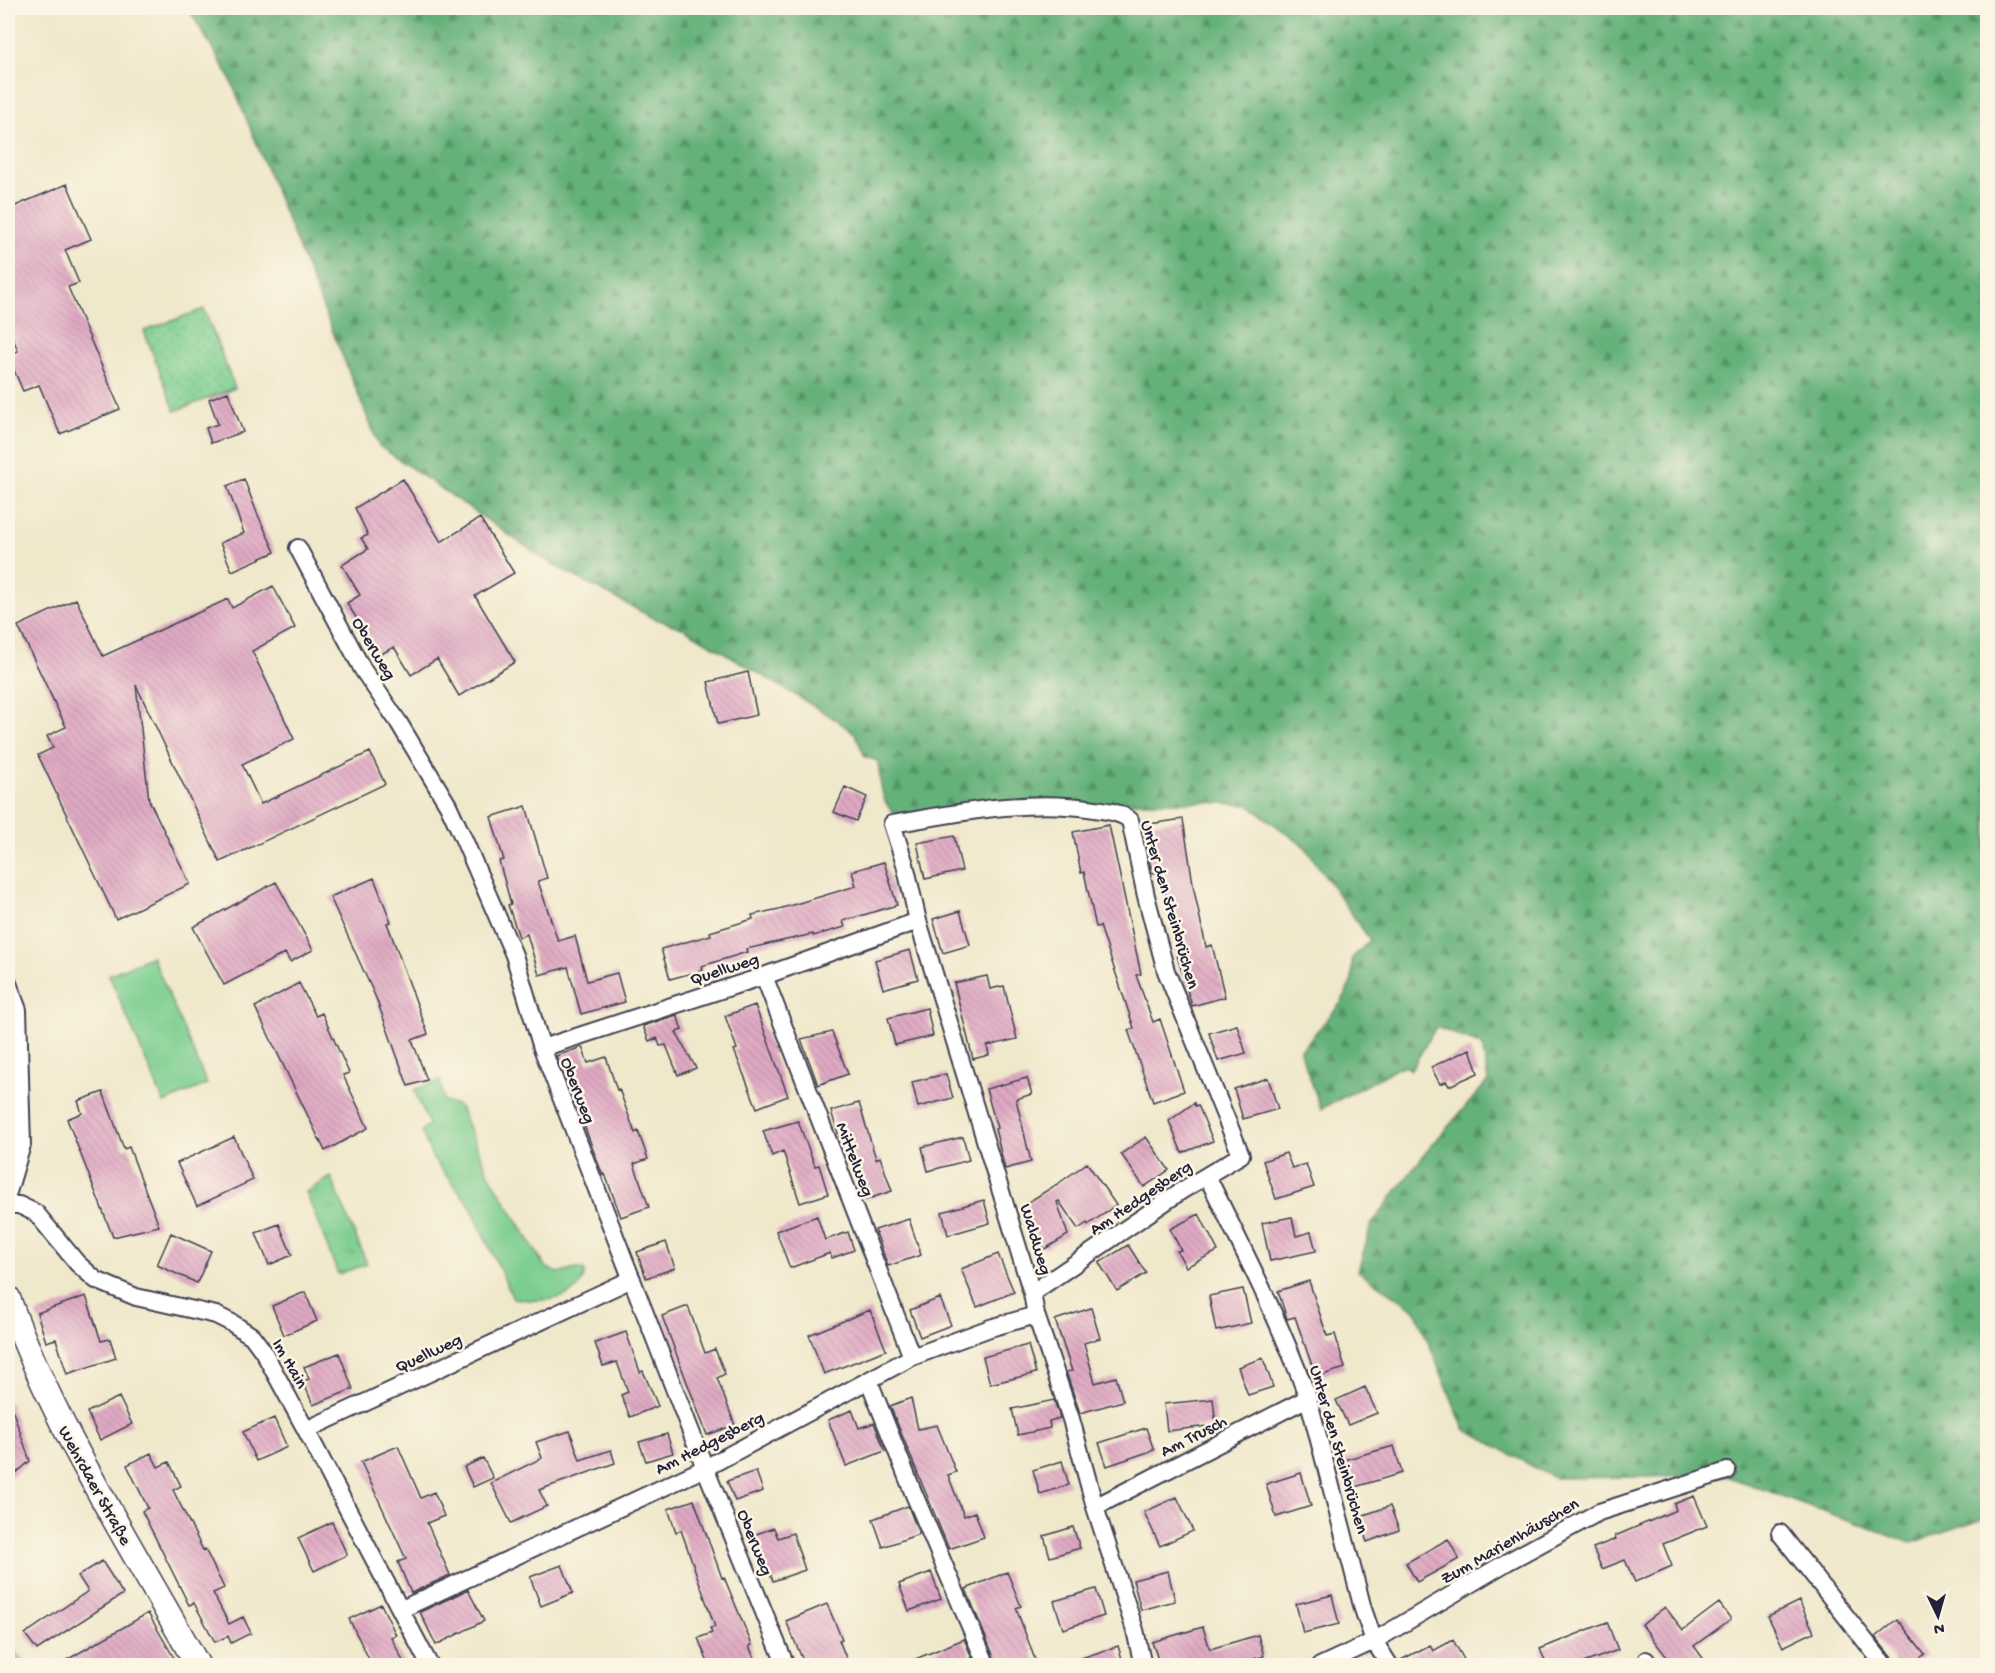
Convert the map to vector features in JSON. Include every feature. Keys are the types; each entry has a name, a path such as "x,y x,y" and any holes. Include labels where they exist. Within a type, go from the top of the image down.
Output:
{"main road":[{"name":"Wehrdaer Straße","path":"8,1298 28,1353 64,1428 198,1665"}],"street":[{"name":"Oberweg","path":"298,548 363,670 405,732 448,805 461,833 514,955 542,1048 705,1468 786,1665"},
{"name":"Unter den Steinbrüchen","path":"892,824 977,810 1066,804 1120,813 1130,820 1146,896 1166,970 1241,1155"},
{"name":"Waldweg","path":"892,824 905,864 918,921 1032,1293 1036,1315 1071,1419 1095,1507 1135,1630 1143,1665"},
{"name":"Quellweg","path":"542,1048 764,976 918,921"},
{"name":"Mittelweg","path":"764,976 912,1357"},
{"path":"8,983 18,1010 22,1145 8,1192"},
{"name":"Am Hedgesberg","path":"1032,1293 1181,1191 1241,1155"},
{"name":"Unter den Steinbrüchen","path":"1207,1176 1257,1276 1308,1398 1363,1609 1374,1641 1390,1665"},
{"name":"Im Hain","path":"8,1205 19,1205 36,1213 77,1263 96,1280 136,1297 216,1315 252,1336 263,1351 306,1430 430,1665"},
{"name":"Quellweg","path":"306,1430 632,1279"},
{"name":"Am Hedgesberg","path":"402,1609 705,1468 912,1357 990,1328 1036,1315"},
{"path":"869,1381 913,1492 987,1665"},
{"name":"Am Trusch","path":"1095,1507 1308,1398"},
{"name":"Zum Marienhäuschen","path":"1320,1665 1374,1641 1507,1562 1599,1512 1727,1471"},
{"path":"1780,1533 1885,1665"}],"green space":[{"path":"188,8 1987,8 1987,1517 1912,1543 1726,1476 1554,1478 1464,1429 1415,1310 1358,1271 1371,1225 1426,1152 1488,1081 1482,1045 1436,1027 1411,1070 1404,1065 1321,1109 1300,1051 1341,1003 1352,980 1352,958 1370,940 1305,847 1248,805 1206,802 1122,802 1119,809 902,816 895,813 889,808 882,793 878,761 865,757 855,734 835,719 685,629 653,618 550,563 379,446 229,76"},
{"path":"204,309 235,388 175,411 144,331"},
{"path":"152,956 207,1084 164,1103 109,975"},
{"path":"440,1080 444,1102 457,1105 461,1110 489,1174 544,1265 551,1270 563,1273 575,1269 585,1271 582,1282 567,1295 545,1300 513,1298 470,1205 433,1159 421,1131 429,1125 414,1090"},
{"path":"331,1177 367,1264 338,1274 306,1192"},
{"path":"8,1645 28,1665 8,1665"}],"building":[{"path":"67,184 91,239 65,250 79,283 68,287 120,409 60,434 39,385 23,391 8,356 18,351 8,326 8,209"},
{"path":"228,392 243,432 211,443 206,428 218,424 209,399"},
{"path":"244,479 275,552 232,571 220,543 244,533 227,486"},
{"path":"403,479 441,542 480,518 514,573 475,596 515,662 459,696 437,659 411,675 394,647 379,655 347,603 360,595 342,565 368,549 361,538 368,535 355,508"},
{"path":"273,586 295,628 252,651 294,739 242,764 261,804 370,752 385,784 220,862 136,685 149,800 190,884 116,919 38,755 53,748 47,736 66,727 18,626 76,599 103,656 228,599 232,608"},
{"path":"748,672 757,715 718,724 708,682"},
{"path":"845,787 867,797 856,821 834,812"},
{"path":"526,806 547,878 538,881 558,941 575,936 587,981 617,973 625,1002 581,1014 568,967 539,975 527,934 519,937 508,905 511,904 499,861 504,860 491,817"},
{"path":"1183,819 1206,947 1212,945 1225,997 1192,1006 1177,955 1161,872 1152,873 1143,825"},
{"path":"1109,825 1141,974 1136,975 1153,1022 1160,1019 1184,1091 1153,1102 1128,1030 1134,1028 1100,926 1096,927 1084,872 1081,873 1073,832"},
{"path":"954,836 962,871 925,879 917,843"},
{"path":"884,862 897,905 843,921 845,927 813,936 813,934 746,949 747,952 702,966 703,970 670,979 661,949 711,935 710,932 753,919 752,915 856,886 852,871"},
{"path":"374,878 391,922 387,923 428,1034 412,1040 427,1080 408,1086 376,998 330,897"},
{"path":"276,882 313,950 290,962 285,953 224,985 193,927"},
{"path":"960,911 970,945 943,953 933,919"},
{"path":"910,950 918,979 883,989 875,960"},
{"path":"987,976 990,989 1004,986 1017,1039 987,1046 989,1055 973,1059 954,983"},
{"path":"299,983 316,1016 322,1013 349,1073 343,1075 368,1128 325,1151 255,1007"},
{"path":"755,1005 788,1096 757,1108 734,1050 737,1049 725,1016"},
{"path":"927,1008 933,1036 895,1045 888,1018"},
{"path":"677,1015 682,1030 676,1032 696,1068 678,1075 666,1045 660,1046 657,1038 649,1041 643,1026"},
{"path":"1237,1025 1246,1053 1218,1061 1209,1033"},
{"path":"832,1032 848,1074 818,1085 801,1039"},
{"path":"582,1047 588,1063 606,1057 617,1090 619,1089 635,1133 638,1131 648,1159 634,1164 649,1207 621,1217 605,1174 603,1175 596,1158 569,1083 567,1084 556,1056"},
{"path":"1470,1049 1478,1073 1449,1086 1446,1081 1440,1084 1431,1067"},
{"path":"946,1074 953,1098 918,1107 912,1082"},
{"path":"1027,1078 1032,1094 1016,1099 1031,1162 1005,1169 986,1089"},
{"path":"1268,1078 1278,1109 1243,1119 1234,1089"},
{"path":"103,1092 124,1149 129,1147 159,1226 113,1237 67,1119 82,1113 78,1101"},
{"path":"859,1103 876,1159 880,1157 892,1191 865,1200 846,1142 841,1143 831,1111"},
{"path":"1194,1103 1195,1106 1198,1105 1213,1141 1182,1153 1169,1121"},
{"path":"798,1121 815,1166 819,1165 828,1194 800,1203 783,1151 772,1156 763,1131"},
{"path":"234,1137 253,1180 197,1206 177,1163"},
{"path":"963,1137 969,1160 928,1171 922,1147"},
{"path":"1146,1137 1169,1170 1144,1187 1121,1154"},
{"path":"1286,1153 1292,1168 1306,1164 1314,1187 1276,1199 1263,1161"},
{"path":"1087,1163 1116,1205 1088,1225 1087,1223 1078,1229 1059,1201 1057,1202 1068,1235 1045,1249 1019,1208"},
{"path":"984,1200 990,1223 948,1235 942,1212"},
{"path":"1199,1214 1218,1251 1186,1267 1177,1251 1181,1250 1170,1229"},
{"path":"817,1216 825,1240 848,1232 854,1250 832,1258 830,1253 790,1268 776,1231"},
{"path":"1292,1217 1296,1236 1311,1232 1316,1251 1270,1261 1262,1223"},
{"path":"909,1219 921,1255 888,1266 875,1230"},
{"path":"279,1224 292,1255 269,1265 256,1233"},
{"path":"171,1233 211,1251 197,1283 157,1265"},
{"path":"666,1242 675,1268 646,1278 637,1252"},
{"path":"1128,1245 1146,1273 1117,1291 1099,1263"},
{"path":"998,1254 1014,1292 977,1307 961,1269"},
{"path":"1309,1281 1327,1336 1335,1334 1345,1368 1316,1377 1295,1317 1287,1319 1278,1291"},
{"path":"1243,1289 1251,1323 1216,1331 1209,1296"},
{"path":"305,1292 317,1321 284,1335 272,1306"},
{"path":"86,1296 101,1341 110,1339 116,1358 67,1374 56,1339 46,1342 37,1313"},
{"path":"940,1298 951,1325 920,1337 910,1310"},
{"path":"688,1306 705,1353 715,1349 725,1374 717,1378 735,1425 707,1435 662,1316"},
{"path":"1091,1308 1100,1338 1084,1343 1095,1383 1116,1377 1123,1401 1080,1413 1066,1372 1072,1371 1055,1320"},
{"path":"870,1310 886,1350 824,1374 809,1335"},
{"path":"626,1332 640,1372 643,1371 658,1406 630,1417 621,1395 628,1392 617,1362 603,1366 595,1343"},
{"path":"1028,1345 1036,1373 990,1384 983,1357"},
{"path":"339,1353 353,1389 313,1405 303,1381 309,1379 304,1367"},
{"path":"1263,1358 1273,1387 1248,1395 1238,1367"},
{"path":"1365,1387 1377,1413 1348,1425 1336,1400"},
{"path":"119,1397 132,1424 100,1440 87,1412"},
{"path":"911,1398 918,1429 937,1425 956,1472 948,1475 964,1516 975,1512 984,1537 949,1549 890,1406"},
{"path":"1213,1399 1216,1425 1167,1431 1164,1404"},
{"path":"1054,1400 1060,1418 1049,1421 1050,1428 1018,1435 1012,1409"},
{"path":"8,1403 10,1403 30,1461 8,1480"},
{"path":"852,1410 859,1428 874,1423 885,1451 846,1466 828,1420"},
{"path":"274,1418 287,1447 256,1461 243,1432"},
{"path":"1146,1428 1154,1450 1107,1466 1099,1443"},
{"path":"570,1431 580,1460 611,1450 615,1463 539,1490 547,1506 511,1523 491,1483 542,1458 536,1442"},
{"path":"667,1434 673,1453 646,1461 639,1442"},
{"path":"398,1446 421,1498 434,1492 444,1516 427,1523 450,1575 411,1593 398,1562 406,1559 361,1462"},
{"path":"1394,1446 1402,1473 1348,1489 1340,1461"},
{"path":"151,1453 158,1467 169,1462 181,1486 173,1490 224,1588 213,1593 229,1624 243,1617 251,1633 231,1643 228,1636 215,1642 194,1603 189,1605 142,1511 148,1508 127,1465"},
{"path":"483,1458 493,1478 473,1487 464,1467"},
{"path":"1062,1461 1069,1485 1040,1494 1033,1470"},
{"path":"756,1471 763,1491 735,1501 727,1481"},
{"path":"1301,1473 1311,1506 1276,1517 1266,1484"},
{"path":"1694,1496 1707,1526 1663,1544 1672,1566 1635,1582 1625,1560 1602,1569 1593,1548 1676,1510 1674,1504"},
{"path":"1177,1497 1193,1531 1160,1546 1144,1512"},
{"path":"694,1500 722,1578 724,1577 752,1645 749,1646 757,1665 709,1665 698,1638 712,1633 710,1628 715,1627 681,1530 676,1532 668,1509"},
{"path":"908,1506 919,1534 883,1547 873,1519"},
{"path":"1390,1506 1399,1530 1367,1542 1358,1517"},
{"path":"332,1522 347,1555 314,1571 298,1538"},
{"path":"1073,1527 1080,1548 1050,1557 1044,1536"},
{"path":"774,1528 778,1538 793,1533 805,1570 773,1581 769,1571 765,1572 753,1535"},
{"path":"1448,1539 1459,1559 1417,1582 1406,1563"},
{"path":"102,1561 123,1594 37,1650 25,1634 88,1591 78,1576"},
{"path":"562,1565 573,1593 541,1606 530,1577"},
{"path":"1168,1571 1175,1601 1141,1610 1133,1580"},
{"path":"931,1572 941,1599 909,1611 899,1584"},
{"path":"1007,1572 1021,1606 1016,1608 1037,1665 997,1665 966,1589"},
{"path":"1096,1589 1104,1616 1063,1629 1054,1601"},
{"path":"468,1590 484,1621 436,1645 420,1612"},
{"path":"1332,1595 1339,1624 1303,1633 1296,1604"},
{"path":"1799,1601 1814,1632 1783,1647 1768,1616"},
{"path":"1719,1603 1731,1619 1694,1646 1708,1665 1673,1665 1642,1625 1665,1607 1683,1630"},
{"path":"381,1604 396,1635 391,1637 405,1665 372,1665 349,1619"},
{"path":"827,1604 842,1639 839,1640 849,1665 805,1665 786,1621"},
{"path":"148,1613 178,1665 58,1665"},
{"path":"1897,1619 1925,1654 1911,1665 1895,1665 1893,1659 1875,1637"},
{"path":"1607,1622 1618,1650 1578,1665 1547,1665 1540,1649"},
{"path":"1203,1627 1210,1649 1258,1635 1264,1656 1233,1665 1160,1665 1152,1642"},
{"path":"964,1639 975,1665 901,1665"},
{"path":"1453,1640 1467,1665 1400,1665 1399,1661 1430,1645 1433,1651"},
{"path":"1118,1646 1124,1665 1070,1665 1069,1662"}]}
